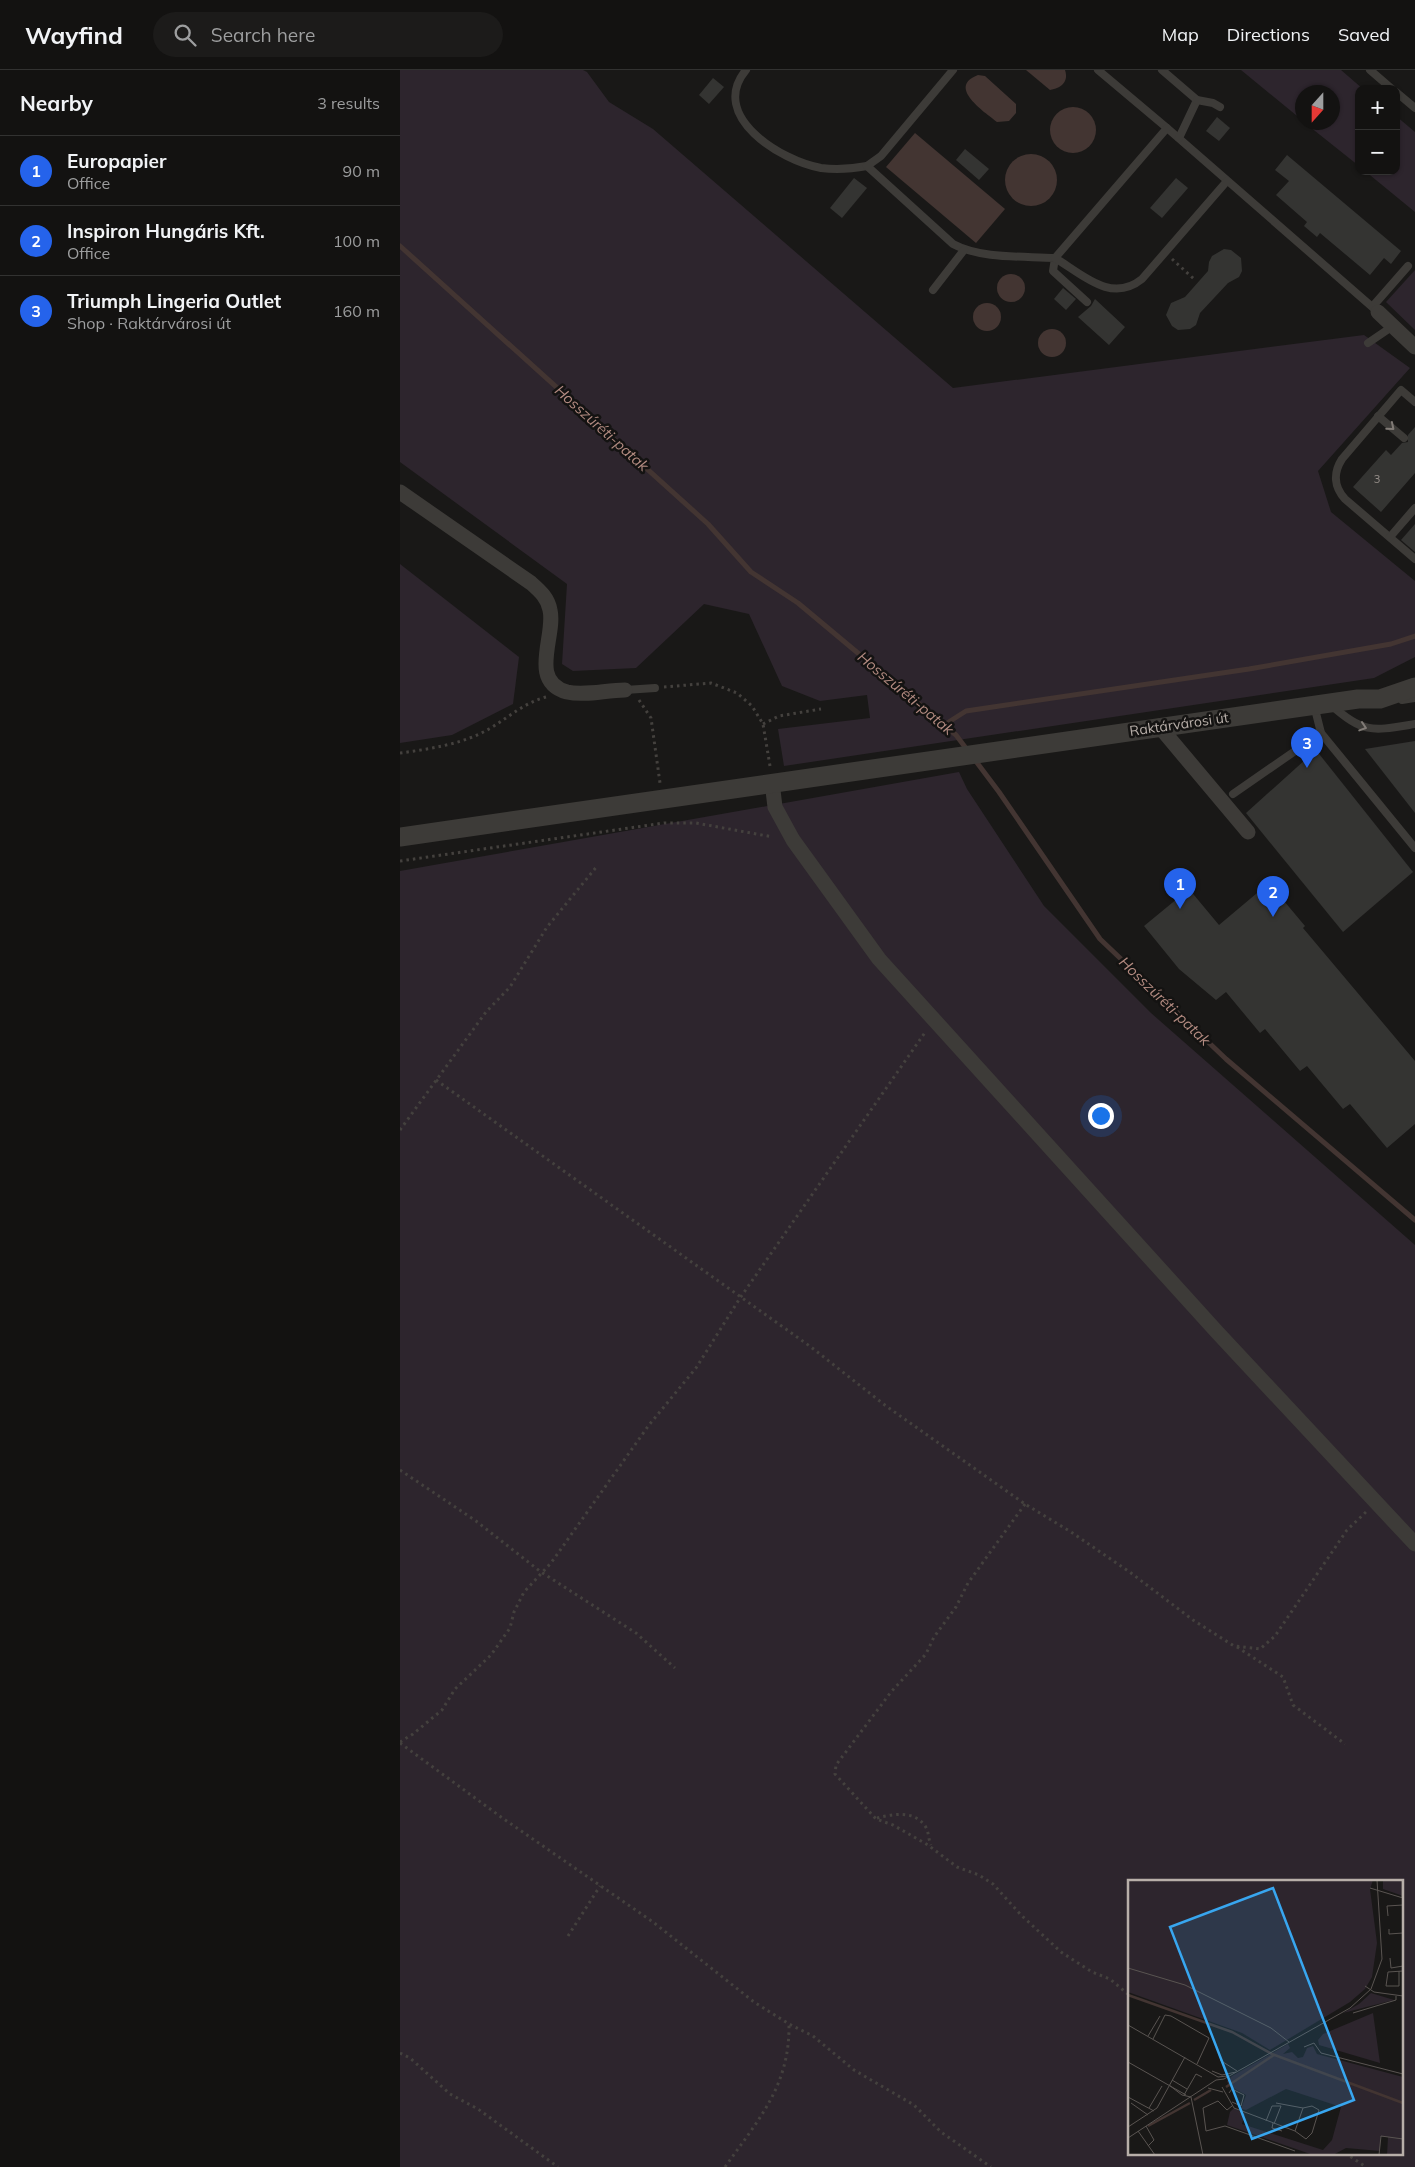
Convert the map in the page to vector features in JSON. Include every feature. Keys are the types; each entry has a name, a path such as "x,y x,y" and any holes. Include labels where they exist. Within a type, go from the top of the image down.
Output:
{"street":[{"path":"1376,309 1415,347"},
{"path":"400,492 542,592 551,611 546,668 552,682 566,692 578,694 625,690"},
{"name":"Raktárvárosi út","path":"1358,699 1415,678"},
{"name":"Raktárvárosi út","path":"400,837 1159,726 1358,699 1380,699 1415,687"},
{"path":"1159,726 1248,832"},
{"path":"772,782 776,807 793,840 879,959 1217,1332 1415,1544"}],"lane":[{"path":"746,70 738,79 735,89 737,111 746,125 771,147 785,155 820,168 851,169 867,166 881,156 953,70"},
{"path":"1098,70 1168,128 1376,309 1408,266"},
{"path":"1162,70 1197,100 1213,102 1220,107"},
{"path":"1370,70 1387,85"},
{"path":"1400,95 1415,108"},
{"path":"1179,138 1197,100"},
{"path":"1087,302 1053,271 1054,258 1168,128"},
{"path":"867,166 953,244 964,250 978,253 1054,258 1097,284 1118,289 1136,283 1227,181"},
{"path":"933,290 964,250"},
{"path":"1368,343 1393,326"},
{"path":"1415,402 1401,390 1342,459 1336,471 1338,490 1345,499 1415,559"},
{"path":"1378,416 1404,438"},
{"path":"1390,537 1415,508"},
{"path":"625,690 654,688"},
{"path":"1380,699 1415,698"},
{"path":"1415,724 1369,729 1352,723 1321,704 1317,724 1321,733 1415,848"},
{"path":"1233,794 1321,733"}],"path":[{"path":"1165,252 1194,279"},
{"path":"654,688 711,684 738,693 752,706 763,724 772,782"},
{"path":"625,690 640,701 650,718 661,799"},
{"path":"400,753 453,744 488,729 534,700 566,692"},
{"path":"763,724 779,716 821,709"},
{"path":"400,861 664,823 696,823 793,840"},
{"path":"400,1130 486,1012 510,987 547,927 598,865"},
{"path":"934,1020 740,1298 696,1368 649,1425 571,1536 524,1592 514,1612 510,1628 491,1655 455,1689 442,1710 413,1734 400,1742 501,1817 653,1922 754,2002 813,2036 854,2070 914,2106 941,2132 991,2167"},
{"path":"436,1080 811,1347 886,1406 1025,1504 1079,1537 1131,1573 1193,1620 1283,1677 1293,1705 1345,1744"},
{"path":"400,1470 469,1516 542,1572 636,1633 674,1668"},
{"path":"1234,1646 1260,1649 1275,1636 1347,1530 1376,1502"},
{"path":"1025,1504 968,1583 956,1607 934,1637 926,1654 891,1692 836,1765 836,1774 841,1782 853,1791 876,1819 893,1825 934,1849 957,1866 979,1875 993,1884 1021,1915 1062,1952 1092,1972 1110,1979 1128,1994"},
{"path":"876,1819 902,1814 914,1816 926,1828 930,1844 934,1849"},
{"path":"568,1936 600,1886"},
{"path":"725,2167 772,2100 786,2060 790,2024"},
{"path":"400,2053 410,2058 450,2094 478,2109 558,2167"},
{"path":"1346,2154 1366,2167"}],"shaded area":[{"path":"400,70 583,70 587,72 609,102 653,129 953,388 1364,335 1410,368 1318,471 1331,512 1415,581 1415,657 1374,678 784,766 778,729 870,718 867,695 820,701 782,686 749,614 704,604 636,668 573,671 562,664 567,584 400,462"},
{"path":"1026,70 1065,70 1066,78 1061,86 1050,90"},
{"path":"1241,70 1341,70 1358,85 1355,85 1355,163 1314,130 1340,130 1340,85 1295,85 1295,114"},
{"path":"978,75 985,76 1016,104 1016,113 1009,121 997,122 971,99 967,93 966,86 969,80"},
{"path":"1073,107 1086,111 1092,117 1096,130 1092,143 1086,149 1073,153 1060,149 1054,143 1050,130 1054,117 1060,111"},
{"path":"1400,119 1415,132 1415,212 1370,175 1400,175"},
{"path":"915,133 1005,209 976,243 886,167"},
{"path":"1026,154 1036,154 1050,161 1057,175 1057,185 1050,199 1036,206 1026,206 1016,202 1009,195 1005,185 1005,175 1009,165 1016,158"},
{"path":"1415,270 1415,330 1386,302"},
{"path":"1011,274 1021,278 1025,288 1021,298 1011,302 1001,298 997,288 1001,278"},
{"path":"987,303 997,307 1001,317 997,327 987,331 977,327 973,317 977,307"},
{"path":"1052,329 1062,333 1066,343 1062,353 1052,357 1042,353 1038,343 1042,333"},
{"path":"400,564 519,657 513,704 452,735 400,743"},
{"path":"959,772 967,789 1044,906 1151,1013 1415,1245 1415,2167 400,2167 400,871"}],"building":[{"path":"713,78 724,87 709,104 699,95"},
{"path":"1217,117 1230,128 1219,141 1206,131"},
{"path":"965,149 989,169 979,180 956,160"},
{"path":"1287,155 1401,251 1391,264 1384,258 1370,275 1320,233 1317,237 1304,226 1307,222 1276,195 1289,181 1275,170"},
{"path":"854,178 867,188 842,218 830,208"},
{"path":"1176,178 1188,188 1162,218 1150,208"},
{"path":"1224,249 1231,250 1241,258 1242,271 1239,277 1228,283 1200,313 1196,325 1190,329 1178,330 1172,326 1166,315 1171,303 1185,297 1208,271 1212,256"},
{"path":"1063,288 1076,299 1066,310 1054,299"},
{"path":"1095,299 1125,327 1109,345 1078,317 1091,306"},
{"path":"1415,427 1415,473 1381,512 1353,487 1386,450 1391,455 1402,443 1408,442 1408,435"},
{"path":"1415,524 1415,552 1401,540"},
{"path":"1415,741 1415,813 1365,749"},
{"path":"1316,750 1413,872 1343,932 1246,813"},
{"path":"1269,883 1305,926 1303,928 1415,1061 1415,1124 1387,1148 1350,1104 1343,1109 1307,1066 1300,1071 1265,1029 1260,1033 1226,992 1216,1000 1179,969 1144,926 1189,889 1219,925"}],"waterway":[{"name":"Hosszúréti-patak","path":"400,246 708,524 751,572 798,603 956,735 968,751"},
{"path":"944,725 966,711 1249,669 1391,644 1415,636"},
{"name":"Hosszúréti-patak","path":"975,760 1100,939 1226,1059 1415,1220"}],"place":[{"name":"Triumph Lingeria Outlet","path":"1307,768"},
{"name":"Europapier","path":"1180,909"},
{"name":"Inspiron Hungáris Kft.","path":"1273,917"}]}
